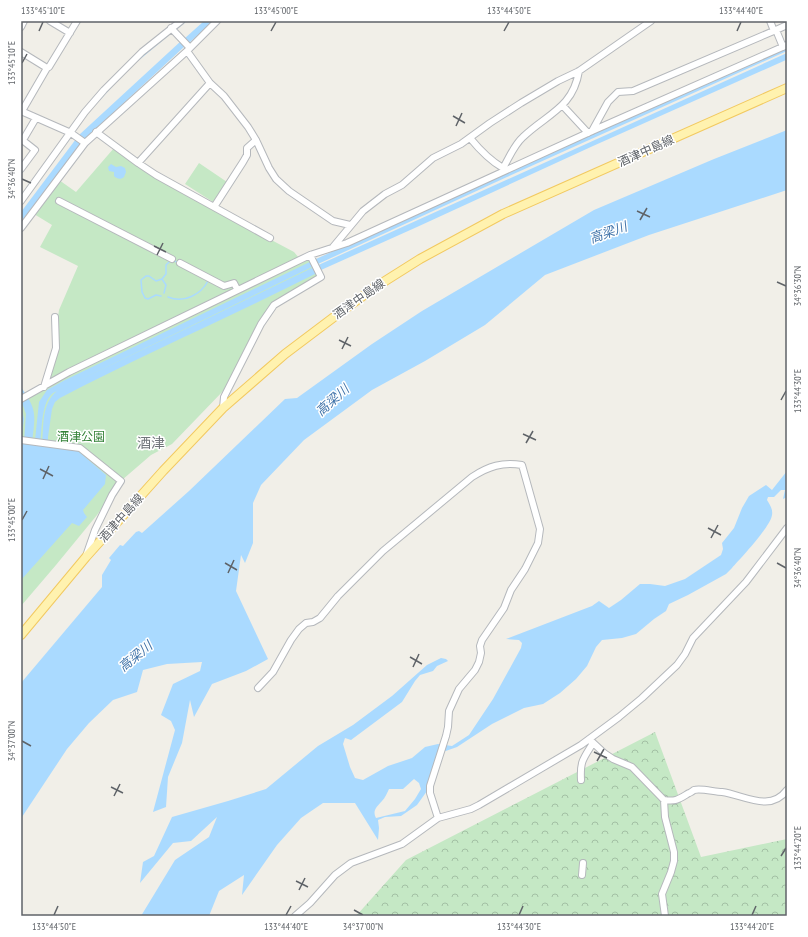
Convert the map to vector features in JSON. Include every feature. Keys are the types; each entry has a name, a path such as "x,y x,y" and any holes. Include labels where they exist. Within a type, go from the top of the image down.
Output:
{"main road":[{"name":"酒津中島線","path":"21,635 86,558 163,471 223,408 267,369 323,324 374,288 443,246 509,212 787,88"}],"street":[{"path":"21,26 24,21"},
{"path":"50,21 70,33"},
{"path":"77,21 21,111 72,134 84,143"},
{"path":"21,201 72,134 86,112 104,90 142,52 181,21"},
{"path":"21,228 84,143 217,21"},
{"path":"333,247 363,211 385,194 402,185 433,158 461,144 521,103 558,81 579,71 651,21"},
{"path":"21,400 70,372 311,257 333,247 347,243 503,170 785,46 770,21"},
{"path":"590,132 608,102 618,92 633,91 787,25"},
{"path":"171,28 188,48 210,84 224,96 248,127 276,179 289,191 333,221 350,225"},
{"path":"21,52 47,68"},
{"path":"503,170 522,138 563,106 574,90 579,71"},
{"path":"138,163 210,84"},
{"path":"563,106 590,132"},
{"path":"21,169 35,150 22,140 36,118"},
{"path":"96,132 138,163 270,238"},
{"path":"470,138 478,148 503,170"},
{"path":"214,207 247,155 247,148 256,140"},
{"path":"59,202 172,259"},
{"path":"223,408 224,397 261,324 270,310 274,305 285,298 319,279 320,274 311,257"},
{"path":"180,263 224,286 234,283 236,286"},
{"path":"44,387 56,348 55,317"},
{"path":"21,440 82,449 121,481 112,495 95,530 86,552 86,558"},
{"path":"258,688 274,672 291,640 299,629 306,623 313,622 320,618 338,596 383,551 472,477 480,472 503,464 522,464 540,529 538,543 525,569 511,590 504,608 482,640 479,662 475,670 459,689 449,711 446,736 430,786 430,793 438,818"},
{"path":"295,916 310,904 335,875 351,863 402,844 438,818 471,809 479,805 591,741 677,665 685,654 693,638 746,582 787,528"},
{"path":"581,780 580,766 591,741"},
{"path":"591,741 613,759 632,767 664,800 674,802 694,790 724,792 757,802 768,802 777,799 787,790"},
{"path":"664,800 665,817 674,852 672,872 662,894 665,916"},
{"path":"582,875 583,863"}],"green space":[{"path":"114,148 219,212 294,252 299,258 49,379 59,310 78,266 40,247 52,225 34,214 59,180 76,192"},
{"path":"199,163 227,182 213,202 185,184"},
{"name":"酒津公園","path":"309,258 318,276 274,303 225,389 172,444 151,455 122,480 97,515 21,606 21,402 67,376"},
{"path":"655,732 701,857 787,839 787,916 356,916 406,860"}],"water":[{"path":"204,21 213,21 189,43 184,39"},
{"path":"181,41 185,46 86,138 83,139 79,135"},
{"path":"787,45 787,51 318,264 69,385 314,267 787,53 786,60 321,270 285,289 60,398 55,402 52,409 48,437 50,447 78,451 106,475 105,484 83,510 87,517 79,526 72,523 21,580 21,442 24,442 26,414 21,400 21,387 33,408 34,426 32,443 35,440 39,402 47,390 65,380 316,259","holes":["57,391 48,402 44,416 42,445 40,444 44,409 49,397"]},
{"name":"高梁川","path":"787,130 787,190 649,235 545,275 485,325 425,361 372,390 304,440 261,485 253,503 253,543 245,563 241,555 236,591 268,659 246,671 212,684 194,717 190,700 182,743 168,777 166,807 153,812 175,730 171,721 161,715 173,684 200,671 202,662 167,664 143,670 137,692 113,700 89,723 67,749 22,817 21,823 21,683 102,587 102,575 111,560 109,558 120,545 123,546 136,532 139,531 142,533 189,491 285,399 297,398 372,344 422,311 594,210"},
{"path":"76,139 81,144 23,219 21,217 21,212"},
{"path":"111,164 116,167 121,166 125,168 126,172 122,179 114,176 114,172 109,171 108,167"},
{"path":"21,404 24,419 21,442"},
{"path":"787,471 787,497 783,499 785,490 781,490 774,497 768,497 767,500 771,507 772,515 767,527 726,574 669,604 666,611 636,634 622,638 602,640 596,647 587,666 576,679 560,693 543,704 524,708 492,724 457,747 440,753 430,776 427,791 417,805 401,816 385,817 378,820 378,840 355,803 323,803 301,818 277,845 242,895 244,875 219,891 209,916 141,916 175,860 209,837 217,817 191,841 173,843 140,883 143,862 154,856 172,817 266,789 318,746 353,725 392,696 427,665 441,658 448,661 437,666 433,671 420,675 402,702 351,740 345,738 343,744 355,778 363,780 388,766 412,758 425,747 438,744 452,746 469,735 493,699 521,648 522,643 519,640 506,639 592,606 599,601 609,608 640,584 665,586 685,579 721,555 723,549 722,543 734,528 742,508 749,496 766,485 772,490","holes":["414,779 419,783 421,789 405,811 376,818 376,809 389,789 403,789"]}],"waterway":[{"path":"175,30 186,21"},
{"path":"138,60 172,32"},
{"path":"99,100 110,88"},
{"path":"60,151 72,135"},
{"path":"164,293 166,285 162,279 166,274 166,265 171,260 177,262"},
{"path":"161,296 156,295 148,299 145,298 142,292 141,280 146,276 149,276 156,281 162,279"},
{"path":"168,297 174,299 186,298 196,294 208,281"}],"district":[{"name":"酒津","path":"151,443"}]}
